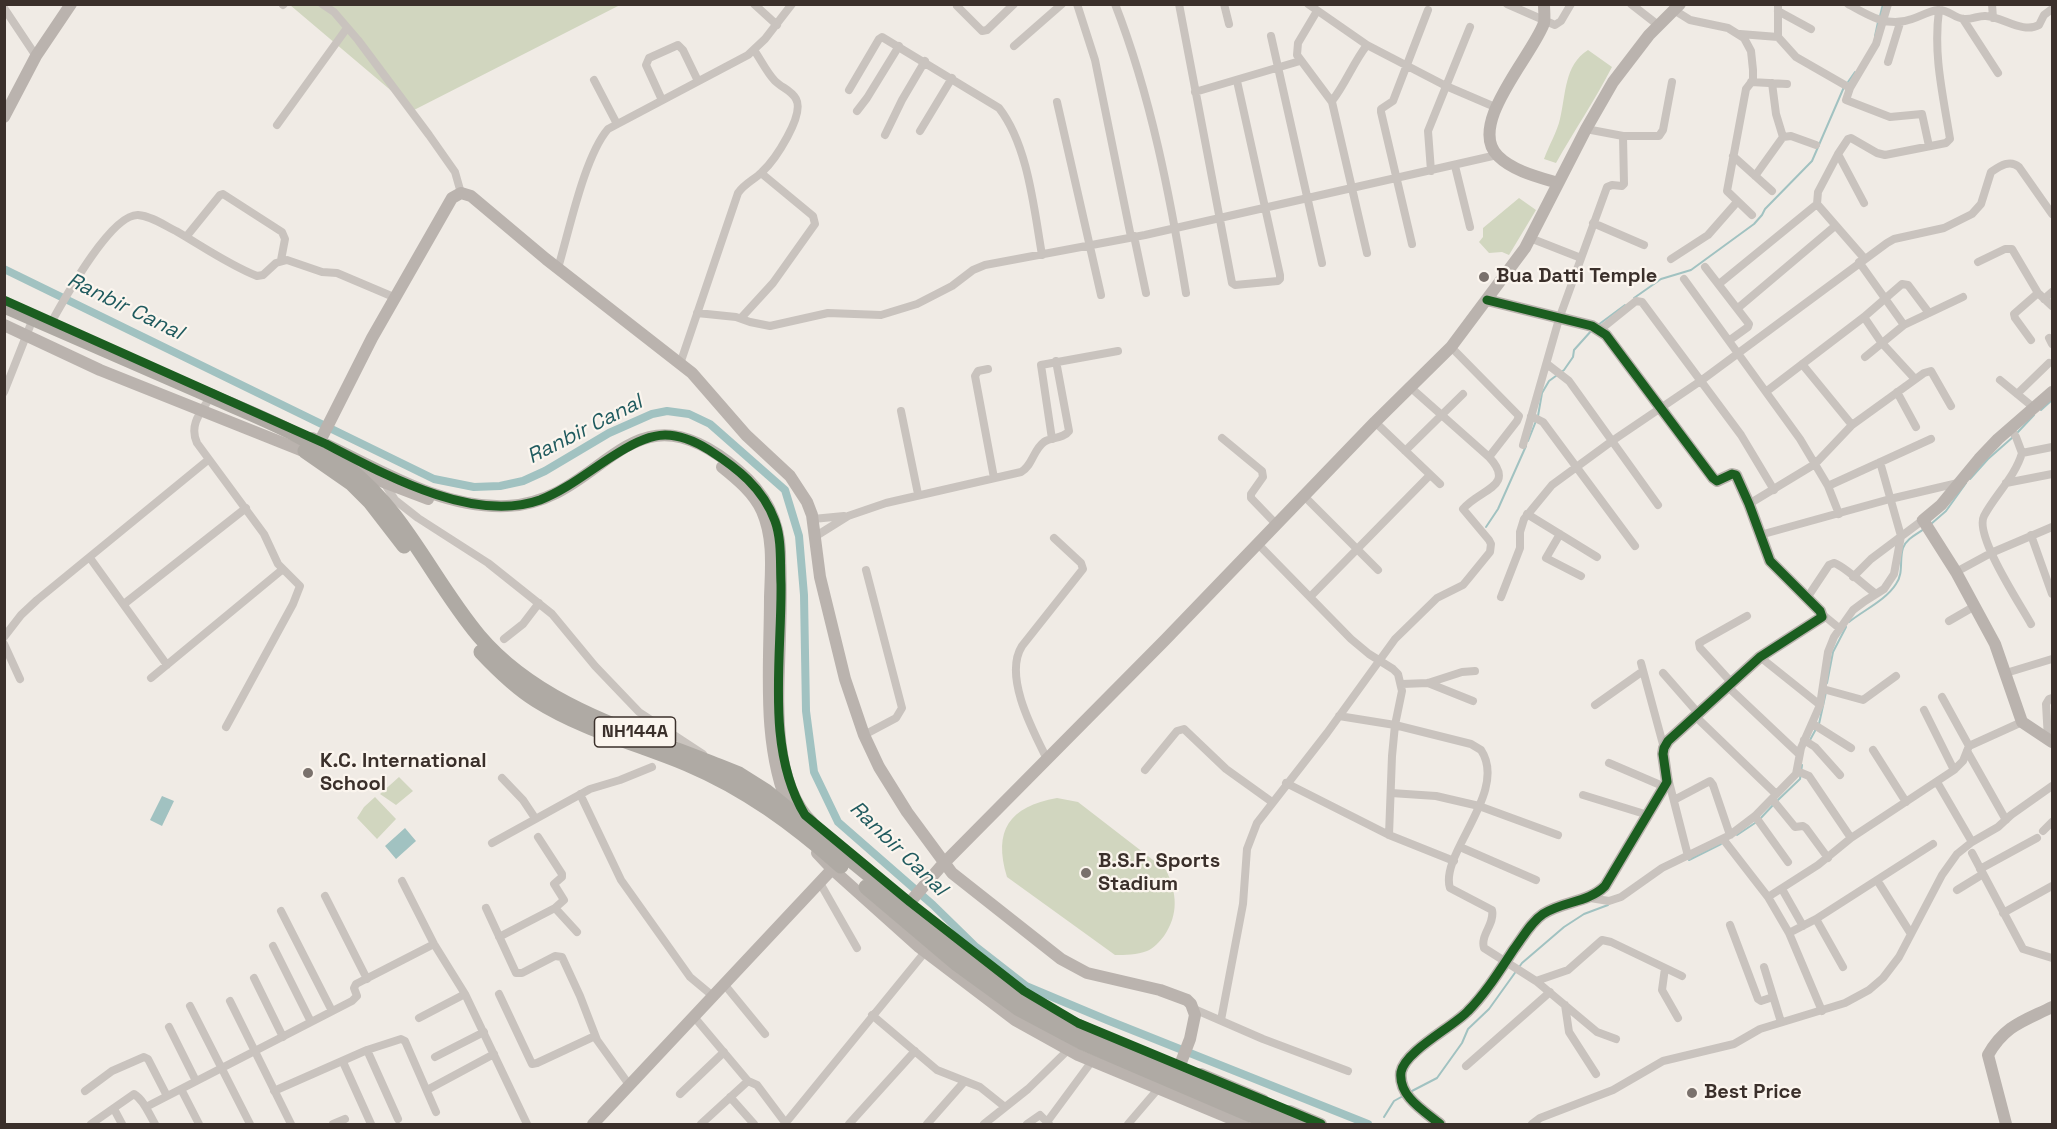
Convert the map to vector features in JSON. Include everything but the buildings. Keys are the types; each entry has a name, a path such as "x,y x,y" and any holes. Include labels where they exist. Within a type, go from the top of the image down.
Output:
{"highway":[{"name":"NH144A","path":"4,306 278,426 328,453 363,480 388,507 478,635 509,665 535,685 594,717 719,766 766,791 988,972 1044,1011 1125,1049 1301,1125"},
{"name":"NH144A","path":"4,315 301,448 351,483 370,502 402,543 471,642 500,671 527,693 555,711 583,724 687,764 755,798 794,825 957,964 1019,1009 1081,1042 1272,1125"}],"street":[{"path":"4,117 36,56 71,4"},
{"path":"322,4 334,12 347,27 429,135 455,172 461,193"},
{"path":"754,4 777,25"},
{"path":"558,268 588,168 603,135 616,124 754,50 777,25 792,4"},
{"path":"957,6 982,32 1014,4"},
{"path":"1014,46 1062,4"},
{"path":"1077,4 1095,60 1146,292"},
{"path":"1115,4 1147,106 1176,227 1186,293"},
{"path":"1179,4 1232,283 1278,281 1280,275 1237,81"},
{"path":"1224,4 1228,24"},
{"path":"1308,4 1367,45 1446,86 1495,107"},
{"path":"1507,4 1544,22 1557,25 1571,4"},
{"path":"1544,4 1544,22 1522,64 1495,107 1490,129 1491,145 1497,155 1511,165 1558,183"},
{"path":"1631,4 1658,25"},
{"path":"1848,4 1879,20 1900,23 1944,10 1964,19 1985,16 2013,24 2037,27 2044,15 2052,10"},
{"path":"1888,4 1879,20 1874,48 1847,86 1846,97 1848,101 1886,116 1922,114 1929,146"},
{"path":"1992,4 1993,18"},
{"path":"911,901 943,864 1451,347 1530,238 1613,82 1658,25 1677,7 1695,22 1728,28 1740,34 1778,37"},
{"path":"4,8 36,56"},
{"path":"1778,8 1778,37 1796,57 1847,86"},
{"path":"1778,8 1811,29"},
{"path":"1412,244 1381,109 1393,101 1428,10"},
{"path":"1904,325 1861,260 1817,204 1818,192 1846,140 1851,138 1885,155 1946,143 1950,139 1937,67 1936,35 1939,10"},
{"path":"1317,11 1296,47 1297,55 1300,62 1332,101 1367,253"},
{"path":"1964,19 1998,73"},
{"path":"1888,62 1900,23"},
{"path":"277,125 347,27"},
{"path":"1431,171 1428,131 1470,27"},
{"path":"1740,34 1751,51 1754,77 1746,89 1727,191 1752,215"},
{"path":"1271,36 1322,263"},
{"path":"849,90 880,37 925,61 999,108 1010,124 1022,151 1042,255"},
{"path":"662,100 646,65 649,58 678,45 683,50 698,81"},
{"path":"1332,101 1367,45"},
{"path":"857,111 899,46"},
{"path":"680,364 738,194 748,182 761,173 788,135 799,109 791,92 776,82 754,50"},
{"path":"885,135 925,61"},
{"path":"1195,92 1300,62"},
{"path":"920,131 952,78"},
{"path":"594,80 616,124"},
{"path":"1586,129 1623,136 1659,136 1662,134 1672,82"},
{"path":"1751,82 1788,84"},
{"path":"1772,83 1776,114 1784,137"},
{"path":"1057,102 1101,295"},
{"path":"1522,445 1535,417 1559,319 1593,223 1608,185 1622,186 1624,184 1623,136"},
{"path":"1755,176 1784,137 1791,136 1816,145"},
{"path":"1838,154 1864,203"},
{"path":"697,313 732,316 770,326 828,313 881,315 917,304 952,286 978,267 1133,237 1497,155"},
{"path":"1733,156 1772,191"},
{"path":"1501,597 1520,548 1521,527 1527,513 1552,485 1702,380 1861,260 1894,238 1936,231 1953,225 1972,214 1981,204 1991,172 2008,163 2019,166 2052,214"},
{"path":"1455,165 1470,227"},
{"path":"741,318 773,283 815,224 813,216 761,173"},
{"path":"323,436 334,411 452,198 461,193 471,196 558,268 692,373 746,435 790,477 807,502 813,519 825,599 845,679 864,735 879,767 943,864 957,878 1072,966 1087,973 1160,990 1187,1000 1194,1009 1195,1015 1178,1060"},
{"path":"186,237 223,194 282,232 285,238 281,260"},
{"path":"1671,259 1708,235 1737,202"},
{"path":"1719,284 1817,204"},
{"path":"54,317 73,281 114,228 130,216 140,215 150,218 257,276 263,275 281,260 287,260 322,272 337,273 396,298"},
{"path":"1593,223 1644,245"},
{"path":"1738,308 1835,226"},
{"path":"1530,238 1581,258"},
{"path":"1978,262 2006,249 2012,249 2041,296 2052,306"},
{"path":"1705,267 1738,308 1749,326 1730,340"},
{"path":"1684,279 1800,439 1828,486 1839,514"},
{"path":"1767,391 1864,317 1899,285 1908,285 1929,314"},
{"path":"2031,340 2014,316 2016,312 2041,296 2052,292"},
{"path":"1865,357 1904,325 1963,297"},
{"path":"4,300 35,313 54,317 213,393 323,436 377,470 459,502 506,506 534,502 547,497 636,441 650,437 675,435 688,438 734,467 759,491 771,511 777,528 781,587 780,739 786,770 795,797 805,815 812,822"},
{"path":"1487,300 1596,328 1609,338 1715,480 1732,474 1736,475 1770,561 1839,628"},
{"path":"1596,328 1640,300 1741,435 1774,490"},
{"path":"4,392 35,313"},
{"path":"1864,317 1881,342 1915,379"},
{"path":"4,325 100,370 385,484 460,509 488,513 522,511 542,506 561,497 644,446 668,441 690,447 729,473 750,493 759,507 771,545 770,723 774,764 787,804 803,835 832,869 925,952 1015,1020 1068,1050 1244,1125"},
{"path":"1451,347 1519,416 1489,456"},
{"path":"1052,439 1040,366 1044,363 1118,351"},
{"path":"813,519 848,516 918,494 1021,472 1027,468 1039,446 1064,436 1070,428 1056,361"},
{"path":"2017,394 2049,363"},
{"path":"1547,364 1560,373 1658,505"},
{"path":"1802,364 1852,425"},
{"path":"988,369 978,371 975,376 994,478"},
{"path":"1749,504 1815,464 1852,425 1927,371 1931,371 1951,406"},
{"path":"2000,380 2033,407"},
{"path":"1221,1020 1243,904 1247,849 1257,823 1339,716 1378,660 1400,634 1437,598 1462,585 1490,552 1491,544 1463,509 1492,488 1497,482 1499,469 1489,456 1410,387"},
{"path":"1897,392 1916,427"},
{"path":"1853,578 1867,562 1901,536 1926,524 1979,459 2013,432 2033,407 2052,392"},
{"path":"213,393 195,420 193,432 208,460 264,534 275,558 299,584 299,592 226,727"},
{"path":"1405,451 1463,394"},
{"path":"902,411 918,494"},
{"path":"1535,417 1635,546"},
{"path":"1375,422 1440,484"},
{"path":"2013,432 2022,453"},
{"path":"1222,438 1263,473 1251,498 1276,524"},
{"path":"1828,486 1931,440"},
{"path":"2022,453 2052,447"},
{"path":"2022,453 1982,520 1983,536 1991,553 2031,624"},
{"path":"4,637 28,608 208,460"},
{"path":"1590,898 1609,901 1621,897 1655,872 1726,840 1757,819 1800,771 1799,754 1816,726 1826,690 1828,652 1839,628 1853,610 1893,580 1901,536 1880,462"},
{"path":"377,470 394,500 418,518 488,562 539,603 562,625 602,674 646,718 787,804 812,822 1024,991 1078,1023 1178,1060 1321,1125"},
{"path":"2006,483 2052,474"},
{"path":"1310,597 1430,475"},
{"path":"1760,535 1958,483"},
{"path":"1304,495 1378,570"},
{"path":"124,604 246,508"},
{"path":"1527,513 1597,557"},
{"path":"816,536 848,516"},
{"path":"1926,524 1956,572 1995,644 2022,722 2050,741"},
{"path":"1956,572 1991,553 2052,527"},
{"path":"1560,534 1546,558 1581,576"},
{"path":"2031,535 2052,594"},
{"path":"1047,759 1027,716 1018,685 1016,661 1022,646 1083,569 1081,563 1054,538"},
{"path":"1257,543 1354,642 1393,669 1402,684 1395,725 1389,835"},
{"path":"90,558 166,665"},
{"path":"1807,598 1831,563 1839,564 1853,578 1876,594"},
{"path":"151,678 283,569"},
{"path":"864,735 896,718 902,708 866,570"},
{"path":"504,639 523,624 539,603"},
{"path":"1949,621 1975,606"},
{"path":"1664,748 1668,741 1696,714 1760,657 1819,620 1822,614"},
{"path":"1747,616 1699,644 1700,648 1729,684 1799,754"},
{"path":"4,644 20,679"},
{"path":"1760,657 1820,705"},
{"path":"2006,673 2052,659"},
{"path":"1595,705 1642,667 1664,748 1666,782 1674,800 1688,856"},
{"path":"1402,684 1428,683 1462,672 1475,671"},
{"path":"1663,673 1696,714 1775,800 1795,827 1805,826 1828,858"},
{"path":"1826,690 1863,700 1896,676"},
{"path":"1428,683 1473,700"},
{"path":"1942,697 2006,820"},
{"path":"2050,741 2046,704 2052,698"},
{"path":"1924,710 1954,770"},
{"path":"1339,716 1395,725 1471,744 1481,750 1487,780 1479,806 1454,861 1448,880 1450,888 1492,910 1493,917 1482,945 1488,952 1536,981 1597,1032 1616,1039"},
{"path":"1768,897 1828,858 1851,838 1954,770 1964,761 1968,748 2022,722"},
{"path":"1816,726 1851,748"},
{"path":"1144,770 1177,731 1184,729 1226,769 1272,802"},
{"path":"1808,742 1840,775"},
{"path":"1873,750 1906,802"},
{"path":"1609,763 1666,782"},
{"path":"492,843 594,787 652,768"},
{"path":"1800,771 1809,776 1851,838"},
{"path":"502,778 523,800 535,818"},
{"path":"1674,800 1710,781 1726,840 1768,897 1789,933 1822,1011"},
{"path":"1440,1125 1415,1105 1406,1091 1401,1076 1404,1064 1468,1011 1507,963 1538,918 1553,909 1590,898 1601,891 1611,879 1666,782"},
{"path":"1937,782 1972,842"},
{"path":"1286,783 1389,835 1454,861"},
{"path":"1532,1125 1540,1118 1612,1090 1663,1061 1734,1044 1760,1029 1822,1011 1858,997 1876,984 1895,962 1946,869 1957,854 1998,827 2052,786"},
{"path":"1391,793 1436,796 1479,806 1558,835"},
{"path":"580,794 621,880 686,971 694,981 714,997"},
{"path":"1583,795 1648,815"},
{"path":"1757,819 1788,862"},
{"path":"1957,890 2040,834 2052,822"},
{"path":"499,936 555,908 564,900 554,884 562,873 538,837"},
{"path":"1789,933 1816,919 1933,844"},
{"path":"1460,847 1536,879"},
{"path":"594,1124 849,852"},
{"path":"1972,853 2023,948 2052,958"},
{"path":"1877,880 1911,934"},
{"path":"402,881 434,944 465,993 527,1125"},
{"path":"820,883 857,948"},
{"path":"2003,913 2052,886"},
{"path":"1782,889 1803,926"},
{"path":"325,896 367,979"},
{"path":"486,908 516,973 522,973 555,956 562,957 595,1036 630,1086"},
{"path":"555,908 577,932"},
{"path":"281,911 333,1011"},
{"path":"1816,919 1843,967"},
{"path":"1730,925 1758,999 1761,1001 1773,997"},
{"path":"1536,981 1568,970 1602,940 1611,942 1682,976"},
{"path":"146,1107 356,998 355,985 434,944"},
{"path":"273,946 311,1022"},
{"path":"695,1018 748,1081 757,1085 786,1121 925,952"},
{"path":"1764,967 1781,1022"},
{"path":"1665,968 1662,990 1678,1018"},
{"path":"254,978 283,1037"},
{"path":"724,984 765,1034"},
{"path":"1466,1066 1550,992"},
{"path":"419,1018 465,993"},
{"path":"499,994 513,1028 532,1064 595,1036"},
{"path":"230,1001 291,1125"},
{"path":"1565,1005 1569,1032 1596,1074"},
{"path":"190,1006 250,1125"},
{"path":"2006,1125 1988,1055 1999,1040 2018,1022 2052,1007"},
{"path":"1194,1009 1263,1039 1348,1071"},
{"path":"872,1015 937,1070 980,1087 1005,1107"},
{"path":"169,1027 196,1081"},
{"path":"435,1056 484,1032"},
{"path":"274,1091 367,1050 403,1039 436,1112"},
{"path":"367,1050 398,1119"},
{"path":"984,1125 1053,1066 1068,1050"},
{"path":"849,1125 915,1051"},
{"path":"680,1094 724,1052"},
{"path":"427,1090 494,1054"},
{"path":"85,1091 112,1071 144,1058 148,1059 167,1096"},
{"path":"1027,1125 1040,1115 1048,1123 1092,1061"},
{"path":"343,1062 371,1125"},
{"path":"701,1125 748,1081"},
{"path":"927,1125 964,1082"},
{"path":"182,1089 199,1125"},
{"path":"1128,1125 1158,1089"},
{"path":"91,1125 134,1094 146,1107 155,1125"},
{"path":"730,1097 754,1125"},
{"path":"114,1109 122,1125"},
{"path":"333,1125 345,1119"}],"green space":[{"path":"290,5 620,5 414,110"},
{"path":"1588,50 1612,67 1556,163 1544,159 1559,124 1570,72 1580,56"},
{"path":"1519,198 1536,210 1509,255 1502,252 1489,253 1479,242 1483,237 1483,228"},
{"path":"399,777 413,791 396,805 380,794"},
{"path":"375,797 396,819 377,839 357,818 364,807"},
{"name":"B.S.F. Sports Stadium","path":"1057,798 1078,802 1166,870 1174,895 1174,912 1164,936 1149,950 1135,954 1115,955 1007,877 1002,846 1009,823 1027,808"}],"water":[{"path":"162,796 174,801 162,826 150,820"},
{"path":"405,828 416,841 396,859 385,846"}],"waterway":[{"path":"1880,16 1883,4"},
{"path":"1875,36 1878,22"},
{"path":"1848,82 1855,72"},
{"path":"1634,298 1661,279 1691,270 1754,224 1765,209 1812,161 1844,87"},
{"name":"Ranbir Canal","path":"4,269 434,479 474,487 500,486 523,481 545,471 609,433 652,414 667,411 689,414 710,424 785,490 799,536 804,595 806,711 814,772 838,822 933,905 976,947 1026,986 1368,1124"},
{"path":"1598,325 1625,305"},
{"path":"1538,416 1542,393 1549,381 1564,370 1573,357 1574,350 1592,330"},
{"path":"2041,410 2052,400"},
{"path":"2017,433 2034,415"},
{"path":"1528,441 1536,421"},
{"path":"1970,479 2013,437"},
{"path":"1486,527 1498,509 1526,446"},
{"path":"1931,524 1946,511 1966,483"},
{"path":"1849,622 1892,590 1900,575 1904,545 1924,529"},
{"path":"1827,683 1833,652 1846,627"},
{"path":"1819,724 1826,692"},
{"path":"1810,740 1816,729"},
{"path":"1778,800 1800,779 1802,765"},
{"path":"1737,835 1758,821 1774,804"},
{"path":"1689,860 1721,844"},
{"path":"1410,1092 1437,1078 1462,1043 1468,1029 1489,1009 1522,963 1564,927 1584,914 1608,905"},
{"path":"1384,1117 1394,1101 1403,1096"}],"cycle path":[{"path":"4,300 326,444 374,469 458,501 486,506 514,506 540,500 568,486 626,448 660,435 683,438 709,450 739,472 756,489 770,509 777,528 780,544 781,584 778,672 780,732 793,789 805,815 910,902 1024,991 1078,1023 1321,1124"},
{"path":"1440,1124 1408,1096 1401,1081 1404,1064 1420,1048 1475,1004 1527,930 1539,917 1551,910 1591,896 1605,886 1667,782 1663,754 1668,741 1760,657 1822,617 1820,611 1770,561 1736,475 1732,474 1717,481 1713,478 1606,335 1592,326 1487,300"}],"place":[{"name":"Bua Datti Temple","path":"1484,277"},
{"name":"K.C. International School","path":"308,773"},
{"name":"B.S.F. Sports Stadium","path":"1086,873"},
{"name":"Best Price","path":"1692,1093"}]}
